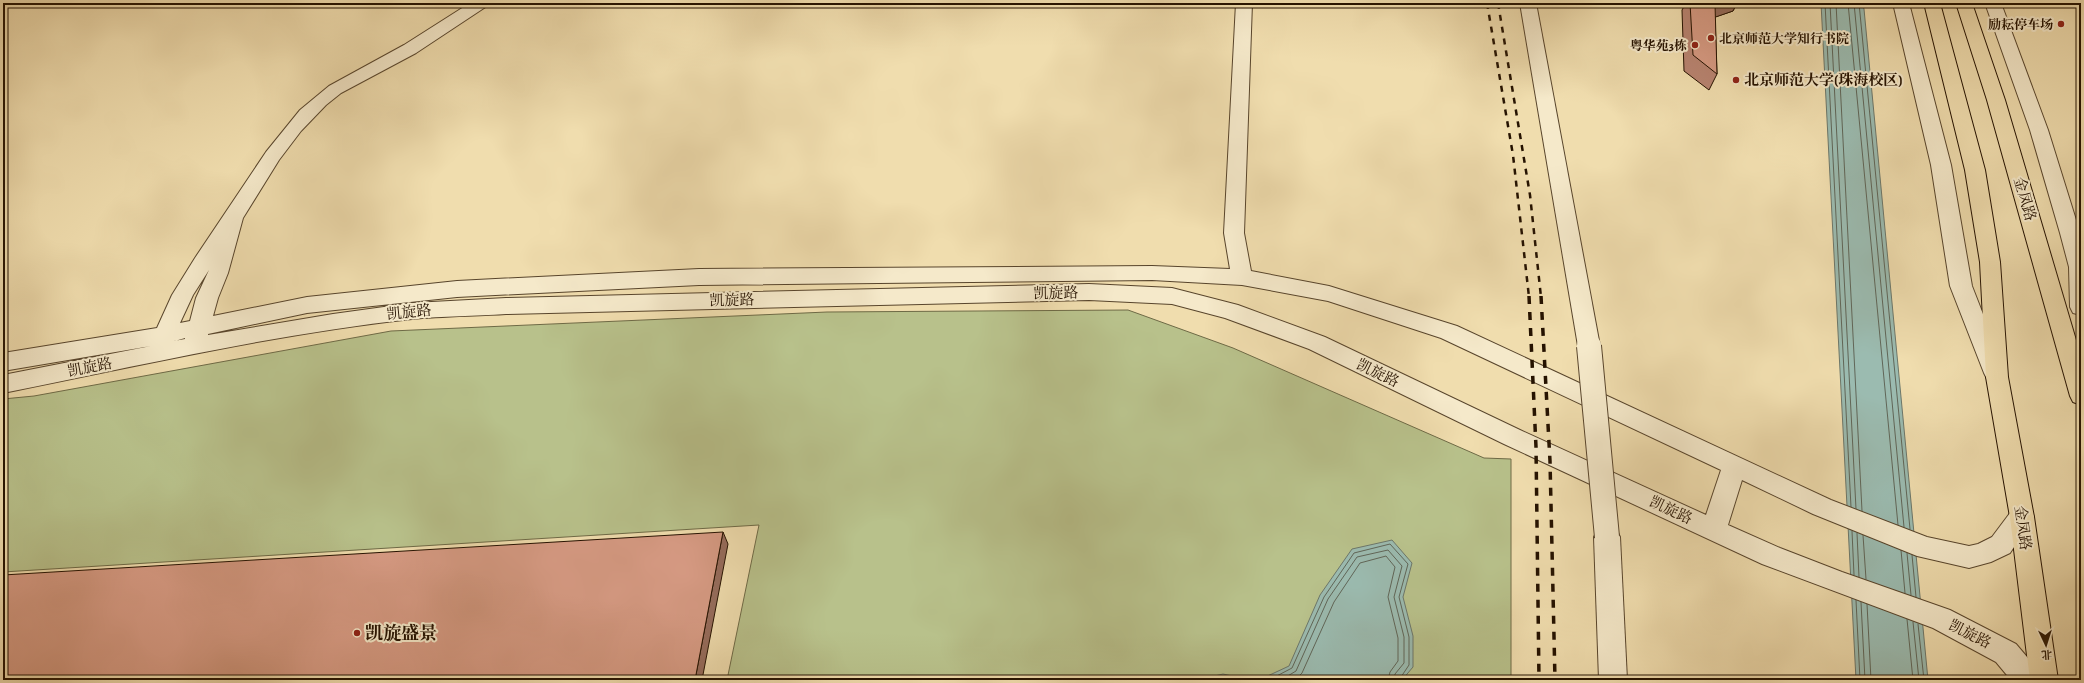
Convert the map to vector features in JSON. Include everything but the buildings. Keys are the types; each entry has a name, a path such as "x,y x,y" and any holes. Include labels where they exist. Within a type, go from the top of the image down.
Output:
{"highway":[{"name":"金凤路","path":"1932,3 1975,170 1990,262 1997,377 2022,518 2044,680"},
{"name":"金凤路","path":"1964,3 1996,100 2081,396"}],"street":[{"path":"163,344 176,308 200,267 267,164 295,125 320,100 345,83 386,62 481,3"},
{"path":"1242,276 1234,233 1244,3"},
{"path":"1528,3 1590,346 1607,536 1612,680"},
{"name":"金凤路","path":"1902,3 1941,165 1961,286 1997,377"},
{"path":"1993,3 2039,130 2070,233 2079,267 2081,308"},
{"path":"196,337 207,298 218,273 233,218"},
{"name":"凯旋路","path":"3,384 196,337 307,305 457,288 699,278 1152,272 1242,276 1329,294 1449,332 1841,515 1926,548 1969,557 1982,554 2000,545 2022,518"},
{"name":"凯旋路","path":"196,337 333,322 413,311 460,308 1089,292 1172,296 1230,311 1317,343 1512,437 1771,556 1837,582 1941,619 2006,653 2029,680"},
{"name":"凯旋路","path":"3,362 163,344"},
{"path":"1714,530 1734,466"}],"green space":[{"path":"1128,310 1233,348 1484,458 1511,459 1511,680 727,680 759,525 3,572 3,399 34,396 391,331 827,312"}],"water":[{"path":"1821,3 1862,3 1864,9 1928,680 1856,680"},
{"path":"1392,540 1412,563 1403,597 1413,636 1413,667 1402,680 1259,680 1289,666 1320,595 1352,549"},
{"path":"1223,674 1250,680 1198,680"}],"railway":[{"path":"1487,3 1513,155 1529,297"},
{"path":"1498,3 1530,195 1541,297"},
{"path":"1529,296 1536,447 1539,680"},
{"path":"1541,296 1550,461 1555,680"}],"place":[{"name":"励耘停车场","path":"2061,24"},
{"name":"北京师范大学知行书院","path":"1711,38"},
{"name":"粤华苑3栋","path":"1695,45"},
{"name":"北京师范大学(珠海校区)","path":"1736,80"},
{"name":"凯旋盛景","path":"357,633"}]}
